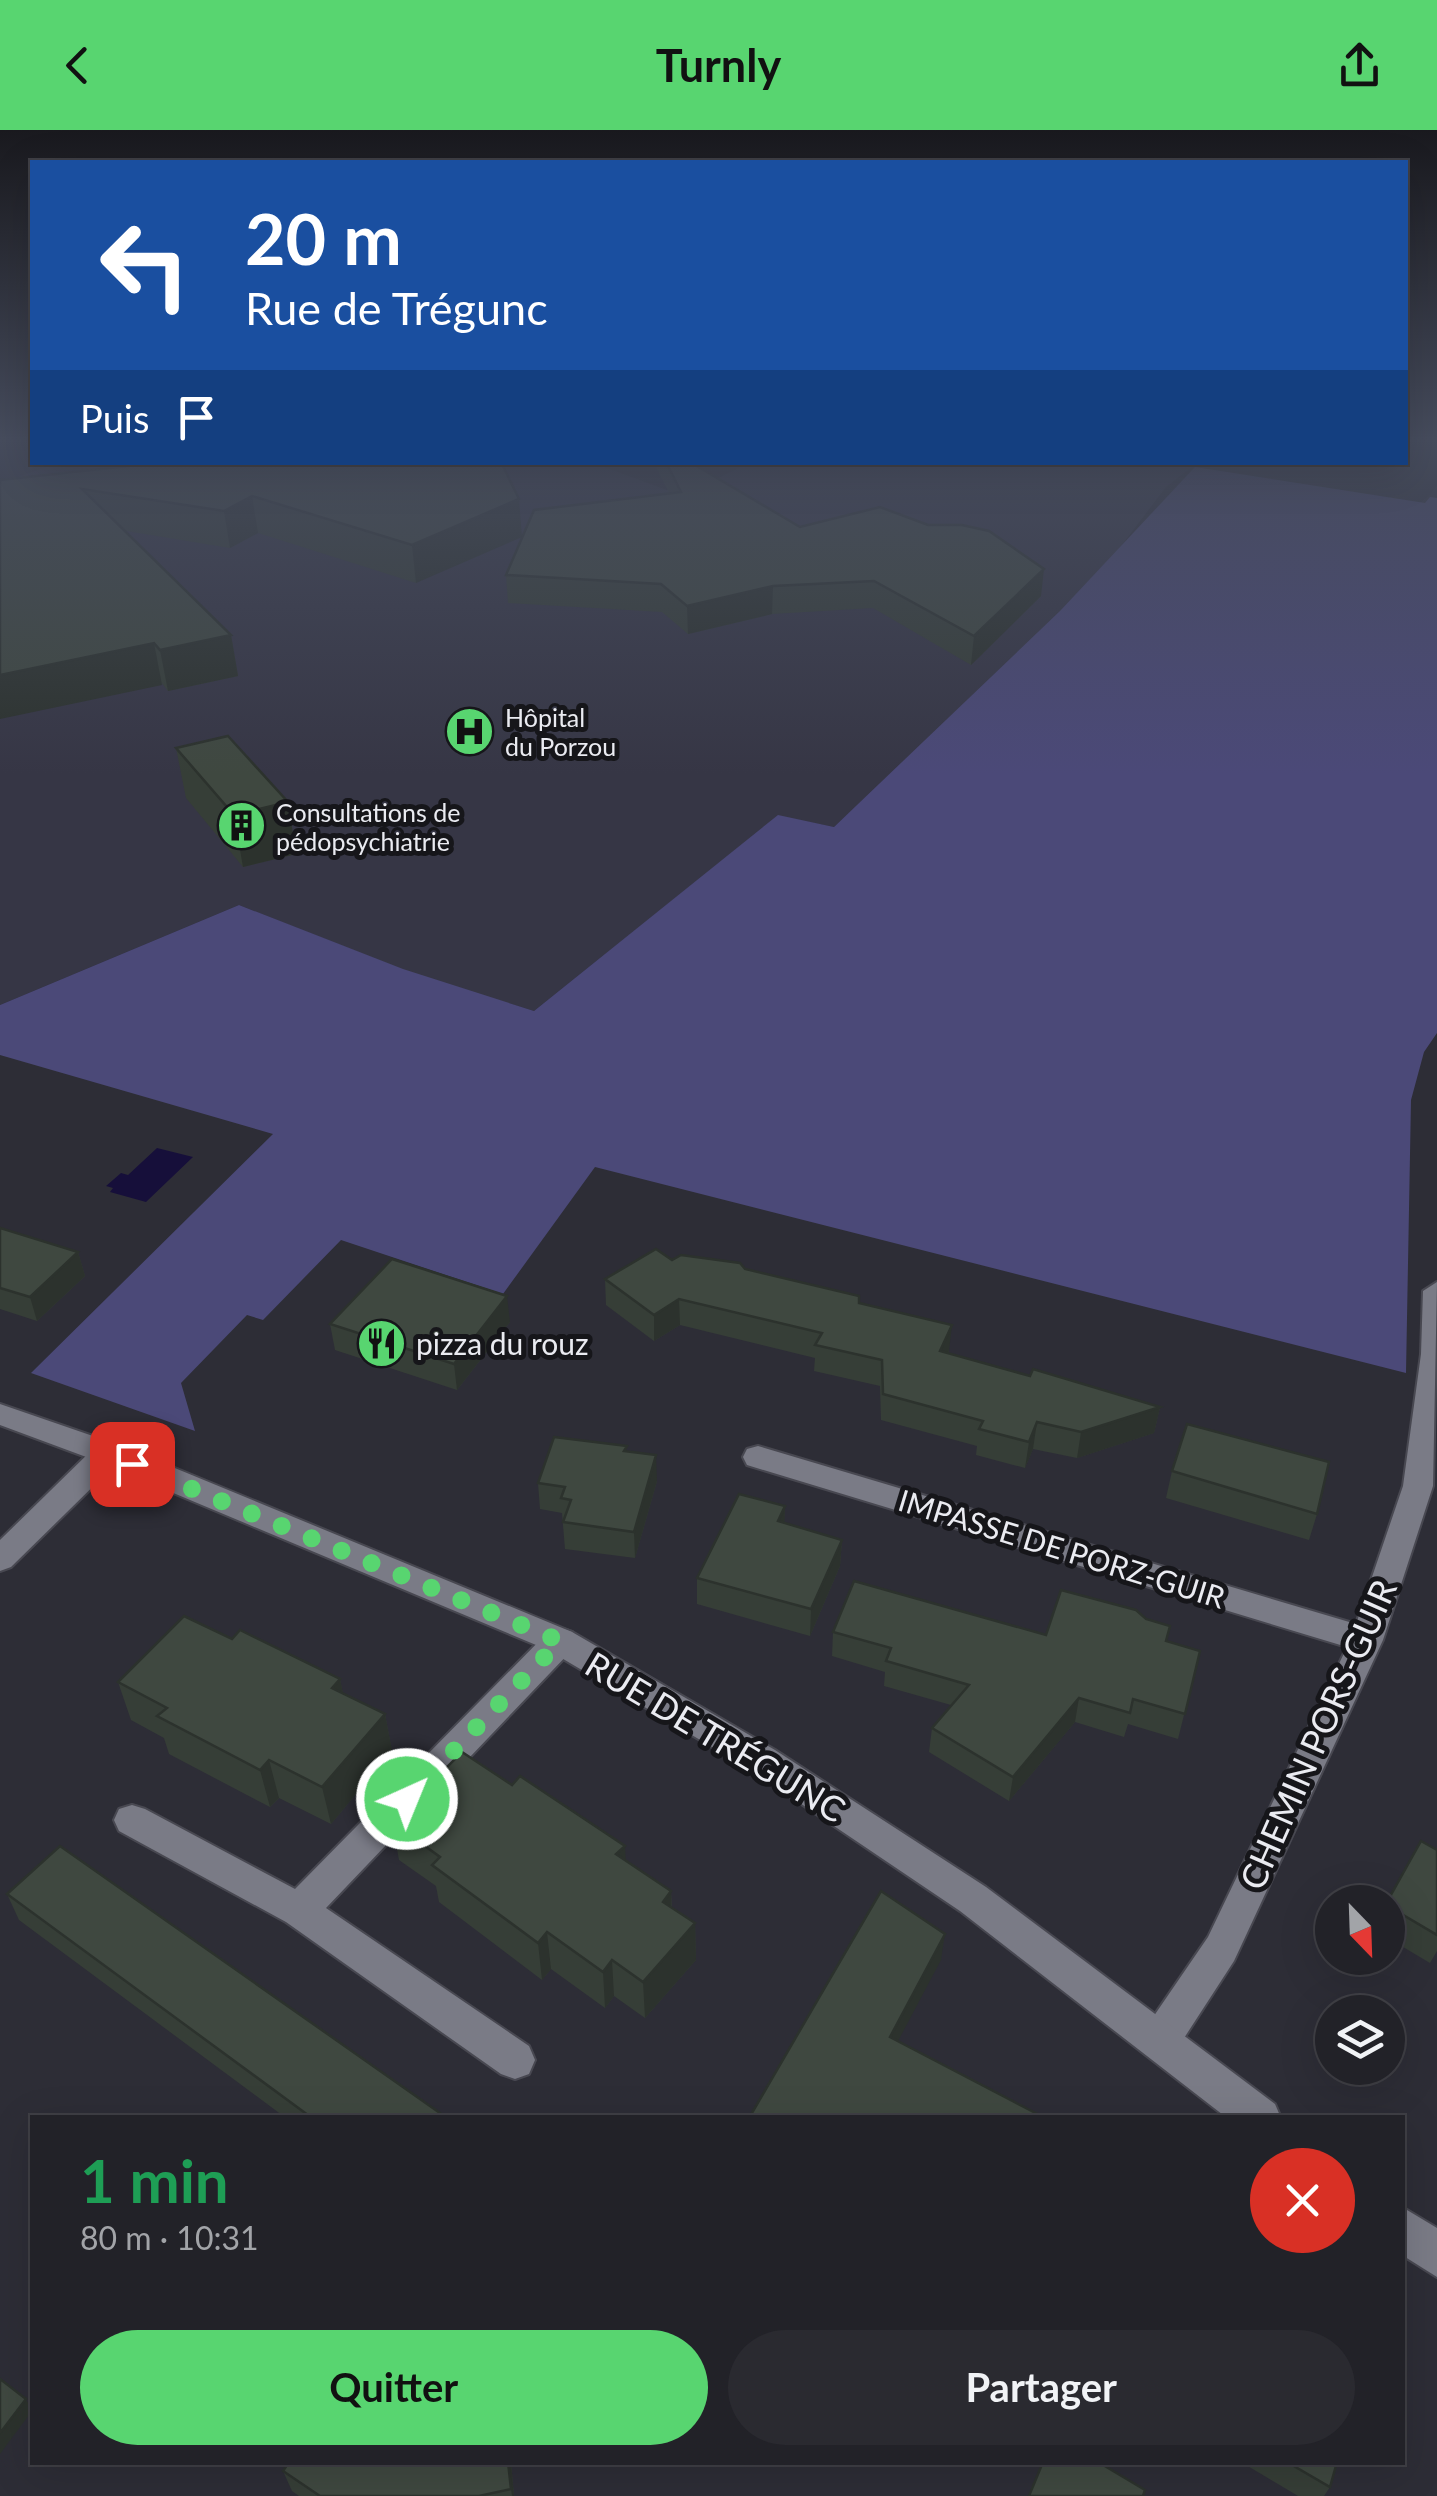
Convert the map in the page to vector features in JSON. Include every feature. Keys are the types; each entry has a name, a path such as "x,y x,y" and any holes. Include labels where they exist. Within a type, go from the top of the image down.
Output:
{"street":[{"name":"CHEMIN PORS-GUIR","path":"1161,2039 1221,1949 1367,1640 1428,1488 1437,1290"},
{"name":"RUE DE TRÉGUNC","path":"0,1414 108,1453 560,1641 779,1770 973,1899 1257,2115"},
{"path":"0,1559 108,1453"},
{"name":"IMPASSE DE PORZ-GUIR","path":"758,1456 1367,1640"},
{"path":"299,1910 560,1641"},
{"path":"132,1820 299,1910 514,2060"},
{"path":"1405,2230 1437,2255"}],"shaded area":[{"name":"Hôpital du Porzou","path":"0,552 1116,552 1031,646 834,827 778,816 534,1011 419,976 239,905 0,1005"},
{"path":"1115,552 1437,552 1437,1033 1424,1052 1411,1100 1406,1373 595,1167 503,1294 341,1240 263,1320 247,1315 181,1383 195,1431 31,1373 273,1134 0,1055 0,1005 239,905 403,969 534,1011 778,815 834,827 1060,611"},
{"path":"157,1148 193,1157 146,1202 110,1192 113,1188 106,1186 121,1173 128,1175"}],"building":[{"path":"0,552 147,552 231,635 160,650 154,643 0,675"},
{"path":"516,552 1020,552 1044,569 974,636 874,581 773,586 687,606 661,584 506,575"},
{"path":"228,736 288,802 234,815 176,748"},
{"path":"0,1228 78,1252 30,1297 0,1288"},
{"path":"656,1249 672,1260 681,1255 740,1263 745,1269 859,1296 859,1303 952,1325 940,1351 1030,1376 1033,1369 1160,1407 1081,1432 1037,1422 1029,1442 979,1429 983,1421 883,1394 882,1360 815,1345 822,1333 679,1299 654,1315 605,1279"},
{"path":"392,1259 507,1296 454,1364 330,1324"},
{"path":"1187,1424 1329,1462 1317,1514 1172,1471"},
{"path":"554,1437 627,1446 624,1451 656,1455 634,1532 563,1522 571,1500 561,1498 565,1487 538,1483"},
{"path":"739,1494 785,1506 778,1521 842,1540 811,1609 697,1578"},
{"path":"854,1581 1046,1635 1061,1590 1136,1610 1146,1619 1170,1626 1166,1641 1200,1651 1185,1714 1133,1699 1130,1713 1079,1698 1013,1777 932,1728 969,1685 886,1661 891,1648 833,1632"},
{"path":"184,1616 232,1639 240,1630 340,1679 332,1688 385,1714 322,1787 269,1760 260,1770 157,1716 167,1708 118,1682"},
{"path":"462,1752 512,1785 520,1776 625,1846 616,1854 671,1891 663,1902 695,1923 643,1982 612,1960 603,1972 547,1932 538,1943 432,1865 440,1857 392,1822"},
{"path":"1421,1841 1437,1850 1437,1935 1405,1916 1405,1885 1396,1885"},
{"path":"60,1846 443,2115 308,2115 7,1894"},
{"path":"881,1891 945,1934 890,2037 1039,2115 751,2115"},
{"path":"0,2379 26,2399 0,2433"},
{"path":"287,2465 508,2465 511,2489 479,2496 320,2496 283,2471"},
{"path":"1042,2465 1103,2465 1145,2490 1143,2496 1029,2496"},
{"path":"1292,2465 1336,2465 1330,2487"}],"place":[{"name":"Hôpital du Porzou","path":"470,731"},
{"name":"Consultations de pédopsychiatrie","path":"241,826"},
{"name":"pizza du rouz","path":"381,1343"}],"route":[{"path":"132,1464 560,1641 407,1799"}]}
